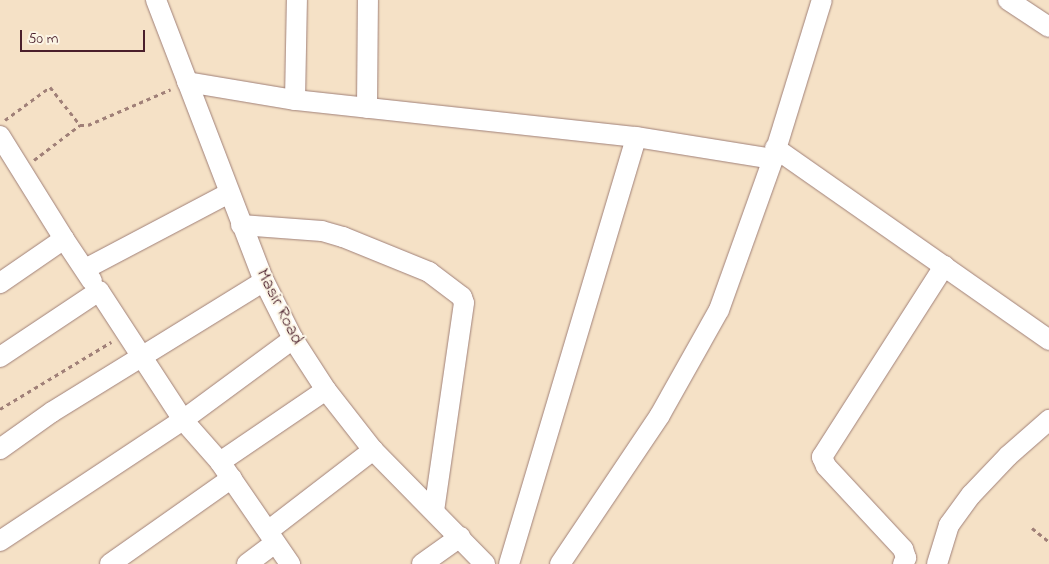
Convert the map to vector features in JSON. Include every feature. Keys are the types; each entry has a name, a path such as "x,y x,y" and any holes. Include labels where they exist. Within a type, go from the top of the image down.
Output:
{"street":[{"name":"Masir Road","path":"156,0 264,282 293,339 326,390 373,450 485,564"},
{"path":"295,100 297,0"},
{"path":"367,108 368,0"},
{"path":"560,564 631,461 689,366 718,310 774,154 822,0"},
{"path":"1008,0 1049,27"},
{"path":"187,82 295,100 774,154 944,266 1049,340"},
{"path":"0,136 64,239 127,332 182,420 220,462 290,564"},
{"path":"509,564 636,137"},
{"path":"85,269 229,193"},
{"path":"241,225 322,231 344,237 429,272 462,297 464,303 434,510"},
{"path":"0,283 64,239"},
{"path":"903,564 906,558 903,549 826,466 822,457 944,266"},
{"path":"0,449 142,356 264,282"},
{"path":"0,357 99,291"},
{"path":"0,541 182,420 293,339"},
{"path":"220,462 326,390"},
{"path":"937,564 949,525 971,496 1008,456 1049,420"},
{"path":"246,564 272,537 373,450"},
{"path":"110,564 232,478"},
{"path":"422,564 460,537"}],"path":[{"path":"21,169 80,125 88,125 187,82"},
{"path":"0,123 50,87 80,125"},
{"path":"0,410 127,332"},
{"path":"1032,528 1049,542"}]}
